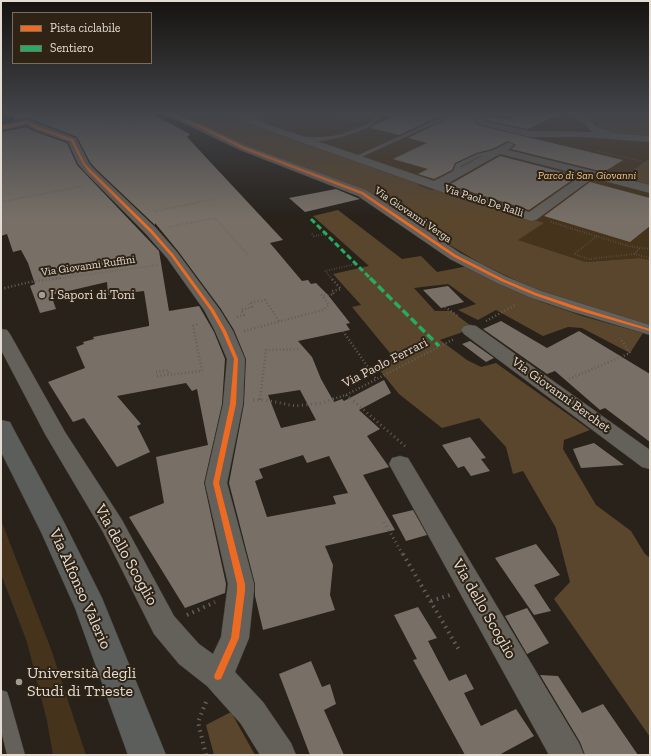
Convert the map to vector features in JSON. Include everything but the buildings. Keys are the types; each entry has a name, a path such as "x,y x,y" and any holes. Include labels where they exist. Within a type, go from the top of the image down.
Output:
{"main road":[{"name":"Via Alfonso Valerio","path":"1,428 55,532 91,608 147,755"}],"street":[{"path":"76,148 90,172 151,231 177,262 212,310 236,359 233,404 216,483 242,591 235,638 218,676"},
{"name":"Via Giovanni Verga","path":"245,148 362,193 455,256 535,294 650,330"},
{"name":"Via Paolo De Ralli","path":"328,148 531,216 592,174"},
{"name":"Via Paolo De Ralli","path":"436,185 504,148"},
{"path":"499,151 650,190"},
{"name":"Via Giovanni Berchet","path":"470,330 650,461"},
{"name":"Via dello Scoglio","path":"1,334 56,434 113,527 164,625 189,654 218,676 252,713 279,755"},
{"name":"Via dello Scoglio","path":"400,464 567,755"}],"lane":[{"path":"355,158 377,148"},
{"path":"1,698 16,755"}],"path":[{"path":"640,160 650,166"},
{"path":"1,202 101,182"},
{"path":"135,216 214,199"},
{"path":"531,216 640,248 650,249"},
{"path":"151,231 214,218 248,255"},
{"path":"312,234 314,236 326,234"},
{"path":"597,236 574,254 589,259 634,254 650,258"},
{"path":"634,254 640,248"},
{"path":"222,328 279,322 322,310 329,305 322,295 334,294 332,292 341,289 325,271 356,264"},
{"path":"222,328 244,315 241,310 252,308 249,303 265,300 279,322"},
{"path":"157,376 202,371 193,326 197,324"},
{"path":"550,387 630,353 618,335 628,324"},
{"path":"343,332 376,379"},
{"path":"260,400 266,350 300,349"},
{"path":"156,372 168,370 169,374"},
{"path":"346,395 417,457 400,464"},
{"path":"384,522 459,650"},
{"path":"198,722 206,755"}],"green space":[{"name":"Parco di San Giovanni","path":"320,148 650,148 650,260 640,258 586,262 517,240 543,223 436,189 431,190"},
{"path":"1,520 51,649 86,755 53,755 47,721 27,642 1,574"}],"shaded area":[{"path":"253,148 323,148 422,183 418,185 431,190 436,189 544,223 518,240 586,262 640,258 650,260 650,326 538,291 480,263 436,237 368,193 289,164"},
{"path":"650,158 650,187 622,179 623,178"},
{"path":"338,210 402,259 421,256 437,272 468,266 501,284 542,302 582,316 643,333 630,353 582,328 568,327 543,336 496,310 478,320 458,310 476,304 448,284 414,288 435,311 451,311 474,328 440,340 467,360 481,367 496,363 590,430 564,440 563,449 596,505 631,531 645,554 650,558 650,737 554,599 570,582 556,528 523,471 513,474 506,447 479,418 442,428 399,394 377,367 394,358 352,307 361,305 333,274 369,266 313,216"},
{"path":"231,712 255,755 214,755 206,725"}],"marked path":[{"path":"311,219 439,346"}],"cycle path":[{"path":"76,148 84,164 90,171 151,231 172,255 212,310 224,331 236,359 233,404 216,483 241,584 241,591 235,638 218,676"},
{"path":"245,148 362,193 455,256 502,280 535,294 576,308 650,330"}],"place":[{"name":"I Sapori di Toni","path":"42,295"},
{"name":"Università degli Studi di Trieste","path":"19,682"}]}
